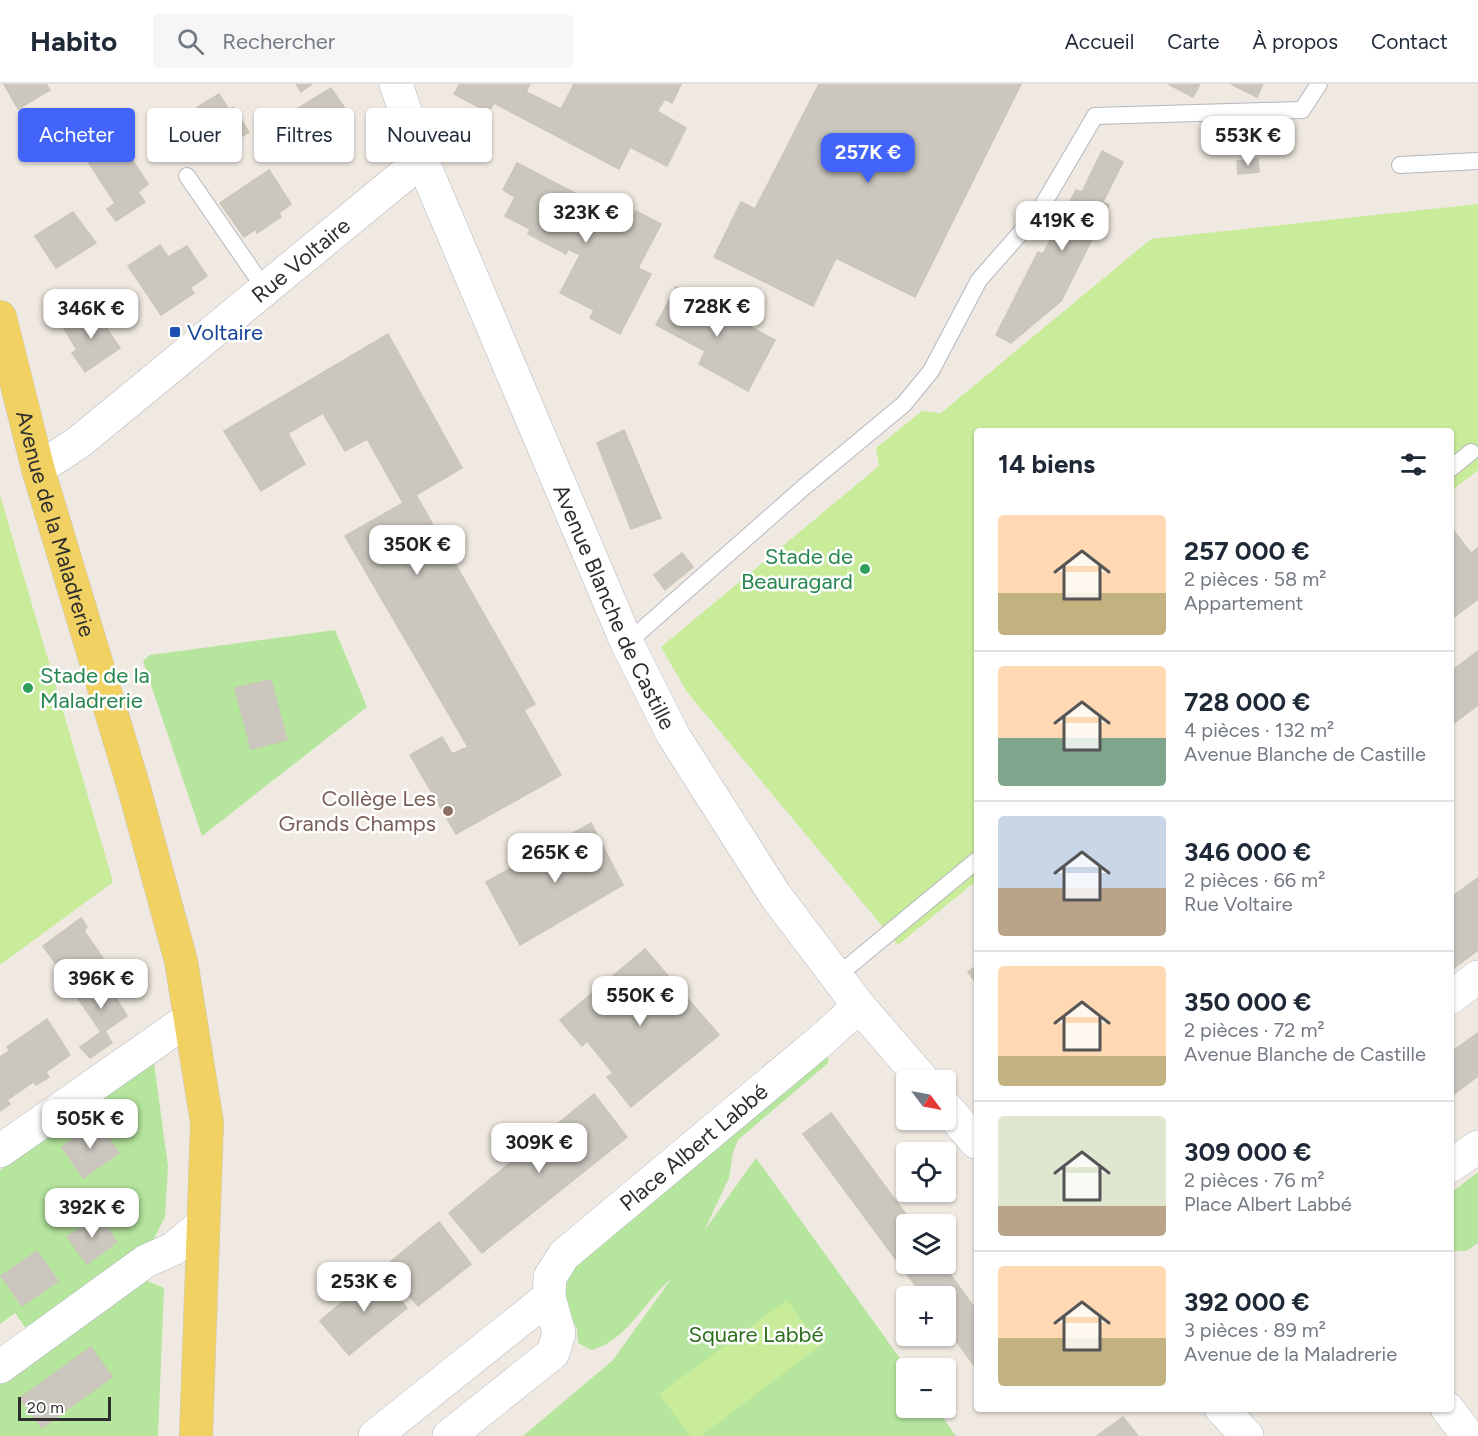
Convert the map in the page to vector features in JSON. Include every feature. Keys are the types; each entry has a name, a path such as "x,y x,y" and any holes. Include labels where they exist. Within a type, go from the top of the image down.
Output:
{"main road":[{"name":"Avenue de la Maladrerie","path":"0,317 38,469 142,819 181,961 207,1123 196,1436"}],"street":[{"name":"Avenue Blanche de Castille","path":"396,84 404,108"},
{"name":"Rue Voltaire","path":"38,469 79,442 420,162"},
{"name":"Avenue Blanche de Castille","path":"423,162 627,643 673,735 775,895 859,1006 913,1070"},
{"path":"1454,995 1478,977"},
{"name":"Place Albert Labbé","path":"449,1436 553,1353 559,1333 549,1297 550,1277 564,1255 824,1038 859,1006"},
{"path":"0,1150 190,1018"},
{"path":"1454,1164 1478,1147"},
{"path":"0,1367 146,1261 173,1249 203,1224"},
{"path":"375,1436 549,1297"},
{"path":"1225,1412 1247,1436"},
{"path":"1450,1412 1468,1436"}],"lane":[{"path":"627,643 804,487 903,404 930,371 979,280 1038,213 1095,116 1302,110 1319,84"},
{"path":"1400,165 1478,160"},
{"path":"187,176 265,289"},
{"path":"1454,466 1471,452"},
{"path":"837,976 974,863"}],"green space":[{"name":"Stade de Beauragard","path":"1478,204 1478,470 1454,489 1454,428 974,428 974,883 898,945 687,692 661,647 879,466 876,448 922,411 941,413 1151,239"},
{"name":"Stade de la Maladrerie","path":"0,495 113,882 0,965"},
{"path":"335,630 367,707 202,836 143,661 150,655","holes":["271,681 287,740 251,749 235,689"]},
{"name":"Square Labbé","path":"827,1056 829,1060 827,1064 738,1140 733,1152 729,1178 704,1231 756,1158 900,1358 896,1358 896,1418 943,1418 956,1436 523,1436 613,1360 671,1279 625,1330 603,1346 591,1350 578,1343 577,1329 561,1299 566,1272"},
{"path":"154,1063 168,1166 165,1217 153,1241 28,1331 15,1313 0,1324 0,1170","holes":["97,1122 119,1153 83,1178 62,1147","99,1216 117,1242 87,1264 68,1237","37,1251 58,1281 21,1306 1,1276"]},
{"path":"1478,1172 1478,1243 1466,1251 1454,1251 1454,1191"},
{"path":"143,1279 164,1288 158,1436 0,1436 0,1384","holes":["91,1348 112,1377 42,1428 21,1398"]},
{"path":"787,1300 820,1346 701,1436 691,1436 659,1394"}],"building":[{"path":"4,84 46,84 50,90 18,109"},
{"path":"296,84 312,84 301,92"},
{"path":"460,84 530,84 526,92 561,109 574,84 681,84 672,103 665,99 657,111 686,128 667,166 630,147 619,169 494,103 491,108 480,108 454,94"},
{"path":"819,84 1021,84 915,297 836,258 813,306 714,257 741,202 755,209"},
{"path":"1168,84 1200,84 1193,97"},
{"path":"1231,84 1263,84 1257,97"},
{"path":"331,88 345,108 299,108"},
{"path":"219,94 228,108 196,108"},
{"path":"242,121 249,132 242,137"},
{"path":"1102,151 1123,162 1103,202 1109,205 1061,301 1011,343 996,335 1038,252 1043,254 1076,190 1082,192"},
{"path":"1258,159 1259,172 1238,174 1237,161"},
{"path":"88,162 134,162 148,184 138,192 145,202 116,221 107,209 115,203"},
{"path":"517,163 630,222 636,211 661,224 638,268 651,274 620,334 590,318 594,310 560,293 580,255 568,249 566,254 528,234 530,229 505,216 515,197 503,190"},
{"path":"269,170 291,204 279,213 281,217 257,233 256,229 244,237 220,203"},
{"path":"73,212 96,243 56,268 35,236"},
{"path":"160,245 168,257 187,246 207,276 190,288 194,293 161,315 128,266"},
{"path":"676,287 775,340 748,391 699,364 705,351 656,325"},
{"path":"93,308 120,348 85,372 72,353 77,350 63,327"},
{"path":"388,334 462,468 416,495 535,704 524,710 561,775 456,834 410,755 442,737 452,754 468,747 345,536 403,503 367,439 345,451 323,413 288,433 305,464 261,491 224,431"},
{"path":"624,430 661,518 631,529 597,443"},
{"path":"1454,531 1471,553 1478,548 1478,599 1454,617"},
{"path":"682,553 693,567 665,590 654,575"},
{"path":"1478,651 1478,705 1454,723 1454,669"},
{"path":"271,680 287,740 251,749 235,688"},
{"path":"591,823 623,885 520,945 486,882"},
{"path":"1478,878 1478,950 1454,968 1454,895"},
{"path":"81,918 87,927 84,931 103,958 69,982 43,946"},
{"path":"645,949 719,1035 631,1107 607,1077 613,1073 587,1041 582,1046 560,1020"},
{"path":"974,968 974,980 968,972"},
{"path":"110,970 121,985 112,991 127,1016 105,1031 112,1043 90,1058 80,1047 101,1032 75,994"},
{"path":"47,1019 70,1055 46,1072 49,1077 36,1085 7,1047"},
{"path":"1478,1033 1478,1076 1454,1094 1454,1050"},
{"path":"9,1051 33,1082 7,1100 10,1104 0,1111 0,1057"},
{"path":"594,1094 627,1137 482,1253 449,1213"},
{"path":"831,1113 906,1214 896,1214 896,1260 803,1134"},
{"path":"98,1122 119,1153 83,1178 62,1147"},
{"path":"99,1215 117,1242 87,1264 67,1237"},
{"path":"439,1222 471,1264 418,1306 384,1267"},
{"path":"37,1251 58,1281 22,1306 1,1276"},
{"path":"379,1271 407,1308 349,1355 320,1321"},
{"path":"907,1274 950,1274 974,1307 974,1365 956,1341 956,1286 916,1286"},
{"path":"91,1347 112,1377 77,1402 55,1373"},
{"path":"55,1373 77,1402 42,1428 20,1398"},
{"path":"1123,1417 1138,1436 1097,1436"}],"place":[{"name":"Voltaire","path":"175,332"},
{"name":"Stade de Beauragard","path":"865,569"},
{"name":"Stade de la Maladrerie","path":"28,688"},
{"name":"Collège Les Grands Champs","path":"448,811"}]}
